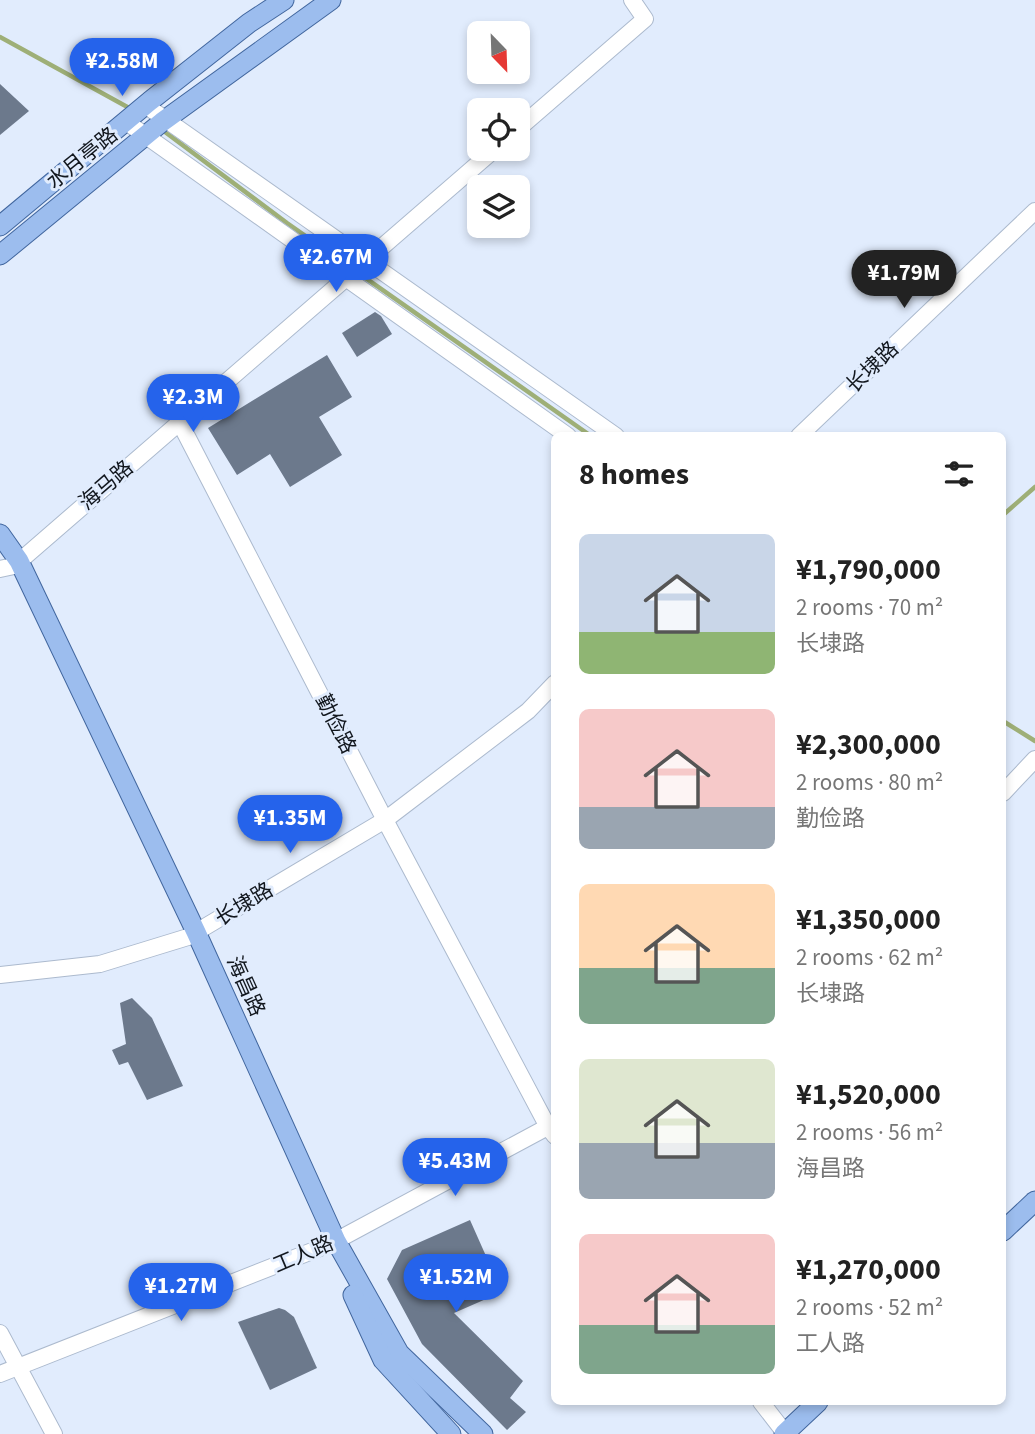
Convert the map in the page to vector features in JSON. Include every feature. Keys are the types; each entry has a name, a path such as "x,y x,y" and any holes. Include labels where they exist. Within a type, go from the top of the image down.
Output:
{"main road":[{"path":"0,226 147,103 249,23 284,0"},
{"name":"水月亭路","path":"0,254 163,120 331,0"},
{"name":"海昌路","path":"0,534 11,565"},
{"name":"海昌路","path":"0,547 192,934 333,1242 383,1360 451,1434"},
{"path":"1006,1228 1035,1201"},
{"name":"海昌路","path":"333,1242 399,1353 483,1434"},
{"path":"784,1433 815,1405"}],"street":[{"path":"530,118 645,19 632,0"},
{"path":"147,103 163,120 563,432"},
{"path":"123,123 610,432"},
{"name":"海马路","path":"11,565 481,161"},
{"name":"长埭路","path":"803,432 1035,211"},
{"name":"勤俭路","path":"179,421 385,820 551,1127"},
{"name":"长埭路","path":"0,975 100,964 192,934 385,820 528,711 551,686"},
{"path":"1006,790 1035,759"},
{"name":"工人路","path":"0,1374 333,1242 551,1130"},
{"path":"0,1333 54,1434"},
{"path":"763,1405 784,1433"}],"building":[{"path":"0,84 29,111 0,135"},
{"path":"375,312 381,316 392,334 357,357 342,333"},
{"path":"327,355 352,397 319,417 342,455 290,487 270,454 237,475 208,428"},
{"path":"132,998 152,1018 183,1086 147,1100 128,1062 119,1065 112,1050 126,1044 120,1003"},
{"path":"470,1220 502,1292 454,1313 523,1381 510,1398 526,1412 507,1430 422,1344 387,1279 402,1250"},
{"path":"279,1308 294,1317 317,1368 270,1390 238,1322"}],"waterway":[{"path":"0,37 131,109"},
{"path":"161,129 287,223 585,432"},
{"path":"1006,512 1035,487"},
{"path":"1006,723 1035,741"}]}
